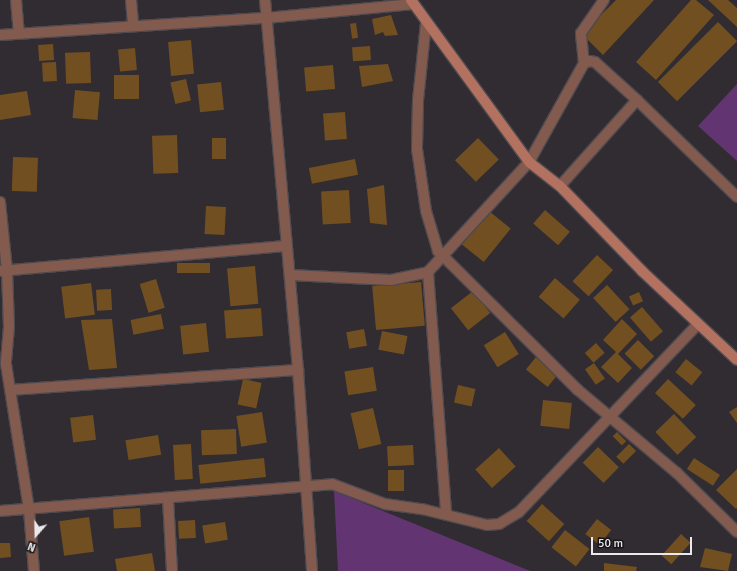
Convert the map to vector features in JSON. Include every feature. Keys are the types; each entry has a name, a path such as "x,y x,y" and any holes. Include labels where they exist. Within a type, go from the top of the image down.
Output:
{"street":[{"path":"16,0 19,33"},
{"path":"131,0 133,25"},
{"path":"265,0 285,246 290,274 298,370 305,488 312,571"},
{"path":"290,274 391,280 428,272 443,259 529,162 584,63 581,32 604,0"},
{"path":"0,35 133,25 266,18 412,2 529,162 560,186 698,324 737,360"},
{"path":"426,23 418,100 417,149 432,240 443,259 578,390 613,417 737,532"},
{"path":"584,63 595,62 637,100 737,197"},
{"path":"560,186 637,100"},
{"path":"0,202 9,328 6,364 29,510 34,571"},
{"path":"4,271 285,246"},
{"path":"428,272 446,514"},
{"path":"0,511 343,486 385,504 446,514 487,525 507,520 613,417 698,324"},
{"path":"11,390 298,370"},
{"path":"168,499 172,571"}],"shaded area":[{"path":"737,84 737,161 698,126"},
{"path":"334,491 530,571 338,571"}],"building":[{"path":"616,0 654,0 603,55 582,34"},
{"path":"691,0 696,0 714,15 656,80 636,62"},
{"path":"708,0 728,0 737,8 737,27"},
{"path":"391,15 398,35 385,36 383,32 375,35 372,19"},
{"path":"718,22 737,41 677,101 658,82"},
{"path":"356,23 358,38 352,39 350,24"},
{"path":"191,40 194,74 171,76 168,42"},
{"path":"53,44 54,60 39,61 38,45"},
{"path":"370,46 371,60 353,61 352,47"},
{"path":"135,48 137,70 120,71 118,49"},
{"path":"90,52 91,83 66,84 65,53"},
{"path":"56,62 57,81 43,82 42,63"},
{"path":"388,64 393,81 362,87 359,66"},
{"path":"333,65 335,89 306,91 304,68"},
{"path":"114,75 139,75 139,99 114,99"},
{"path":"186,79 191,100 175,104 170,83"},
{"path":"221,82 224,110 200,112 197,85"},
{"path":"75,90 100,92 97,120 73,118"},
{"path":"27,91 31,115 0,120 0,95"},
{"path":"345,112 347,139 325,140 323,114"},
{"path":"177,135 178,173 153,174 152,136"},
{"path":"212,138 226,138 226,159 212,159"},
{"path":"478,138 499,160 476,182 455,160"},
{"path":"13,157 38,158 37,192 12,191"},
{"path":"355,159 358,175 312,184 309,168"},
{"path":"384,185 387,225 370,223 367,189"},
{"path":"349,190 351,223 323,224 321,191"},
{"path":"206,206 226,207 225,235 205,234"},
{"path":"545,210 570,232 558,245 533,224"},
{"path":"489,211 511,229 484,262 462,244"},
{"path":"597,255 613,270 589,296 572,281"},
{"path":"177,263 210,263 210,273 177,273"},
{"path":"255,266 258,304 230,306 227,268"},
{"path":"555,278 580,300 564,319 539,297"},
{"path":"156,279 165,308 149,313 140,284"},
{"path":"421,282 425,326 376,330 372,286"},
{"path":"91,283 95,315 65,318 61,287"},
{"path":"607,285 630,309 616,322 593,298"},
{"path":"111,289 112,310 97,311 96,290"},
{"path":"473,291 490,313 468,330 451,308"},
{"path":"639,292 643,301 633,306 629,296"},
{"path":"642,307 663,331 651,342 630,317"},
{"path":"261,308 263,336 226,339 224,311"},
{"path":"161,314 164,329 133,335 131,320"},
{"path":"112,319 117,368 89,370 81,320"},
{"path":"622,319 637,334 618,354 632,368 618,383 601,367 616,352 603,340"},
{"path":"206,323 209,352 183,355 180,326"},
{"path":"364,329 367,346 349,349 346,332"},
{"path":"382,331 408,336 404,355 378,350"},
{"path":"505,332 519,354 498,367 484,345"},
{"path":"638,340 654,356 641,370 625,353"},
{"path":"596,343 605,353 594,363 585,353"},
{"path":"536,357 558,375 548,387 526,369"},
{"path":"686,359 702,372 692,385 675,372"},
{"path":"594,363 605,379 596,385 585,369"},
{"path":"373,367 377,391 348,395 344,372"},
{"path":"243,379 262,383 256,408 238,404"},
{"path":"668,379 696,405 683,419 655,393"},
{"path":"458,385 476,389 471,407 454,403"},
{"path":"543,400 572,403 569,429 540,426"},
{"path":"737,407 737,423 729,412"},
{"path":"373,408 381,444 359,449 351,413"},
{"path":"262,412 267,443 241,447 236,416"},
{"path":"674,414 696,437 678,455 655,432"},
{"path":"93,415 96,440 73,443 70,418"},
{"path":"236,429 237,454 202,455 201,430"},
{"path":"617,432 626,441 622,445 613,436"},
{"path":"158,435 161,455 129,460 125,440"},
{"path":"191,444 193,479 175,480 173,445"},
{"path":"629,444 636,451 623,464 616,457"},
{"path":"413,445 414,465 388,466 387,446"},
{"path":"598,447 619,467 604,483 583,463"},
{"path":"499,448 516,467 492,488 475,469"},
{"path":"264,458 266,477 200,484 198,465"},
{"path":"694,458 720,475 713,486 687,469"},
{"path":"737,469 737,508 736,509 716,490"},
{"path":"388,470 404,470 404,491 388,491"},
{"path":"542,504 564,524 549,541 527,521"},
{"path":"140,508 141,527 114,528 113,509"},
{"path":"89,517 94,552 64,556 59,521"},
{"path":"597,519 611,530 599,545 585,534"},
{"path":"195,520 196,538 179,539 178,521"},
{"path":"225,522 228,540 205,543 202,526"},
{"path":"565,530 589,549 576,566 551,547"},
{"path":"681,534 691,543 671,564 662,556"},
{"path":"0,543 10,543 11,557 0,558"},
{"path":"705,548 732,554 728,571 700,567"},
{"path":"152,553 155,571 117,571 115,559"},
{"path":"604,563 637,567 636,571 604,571"}]}
